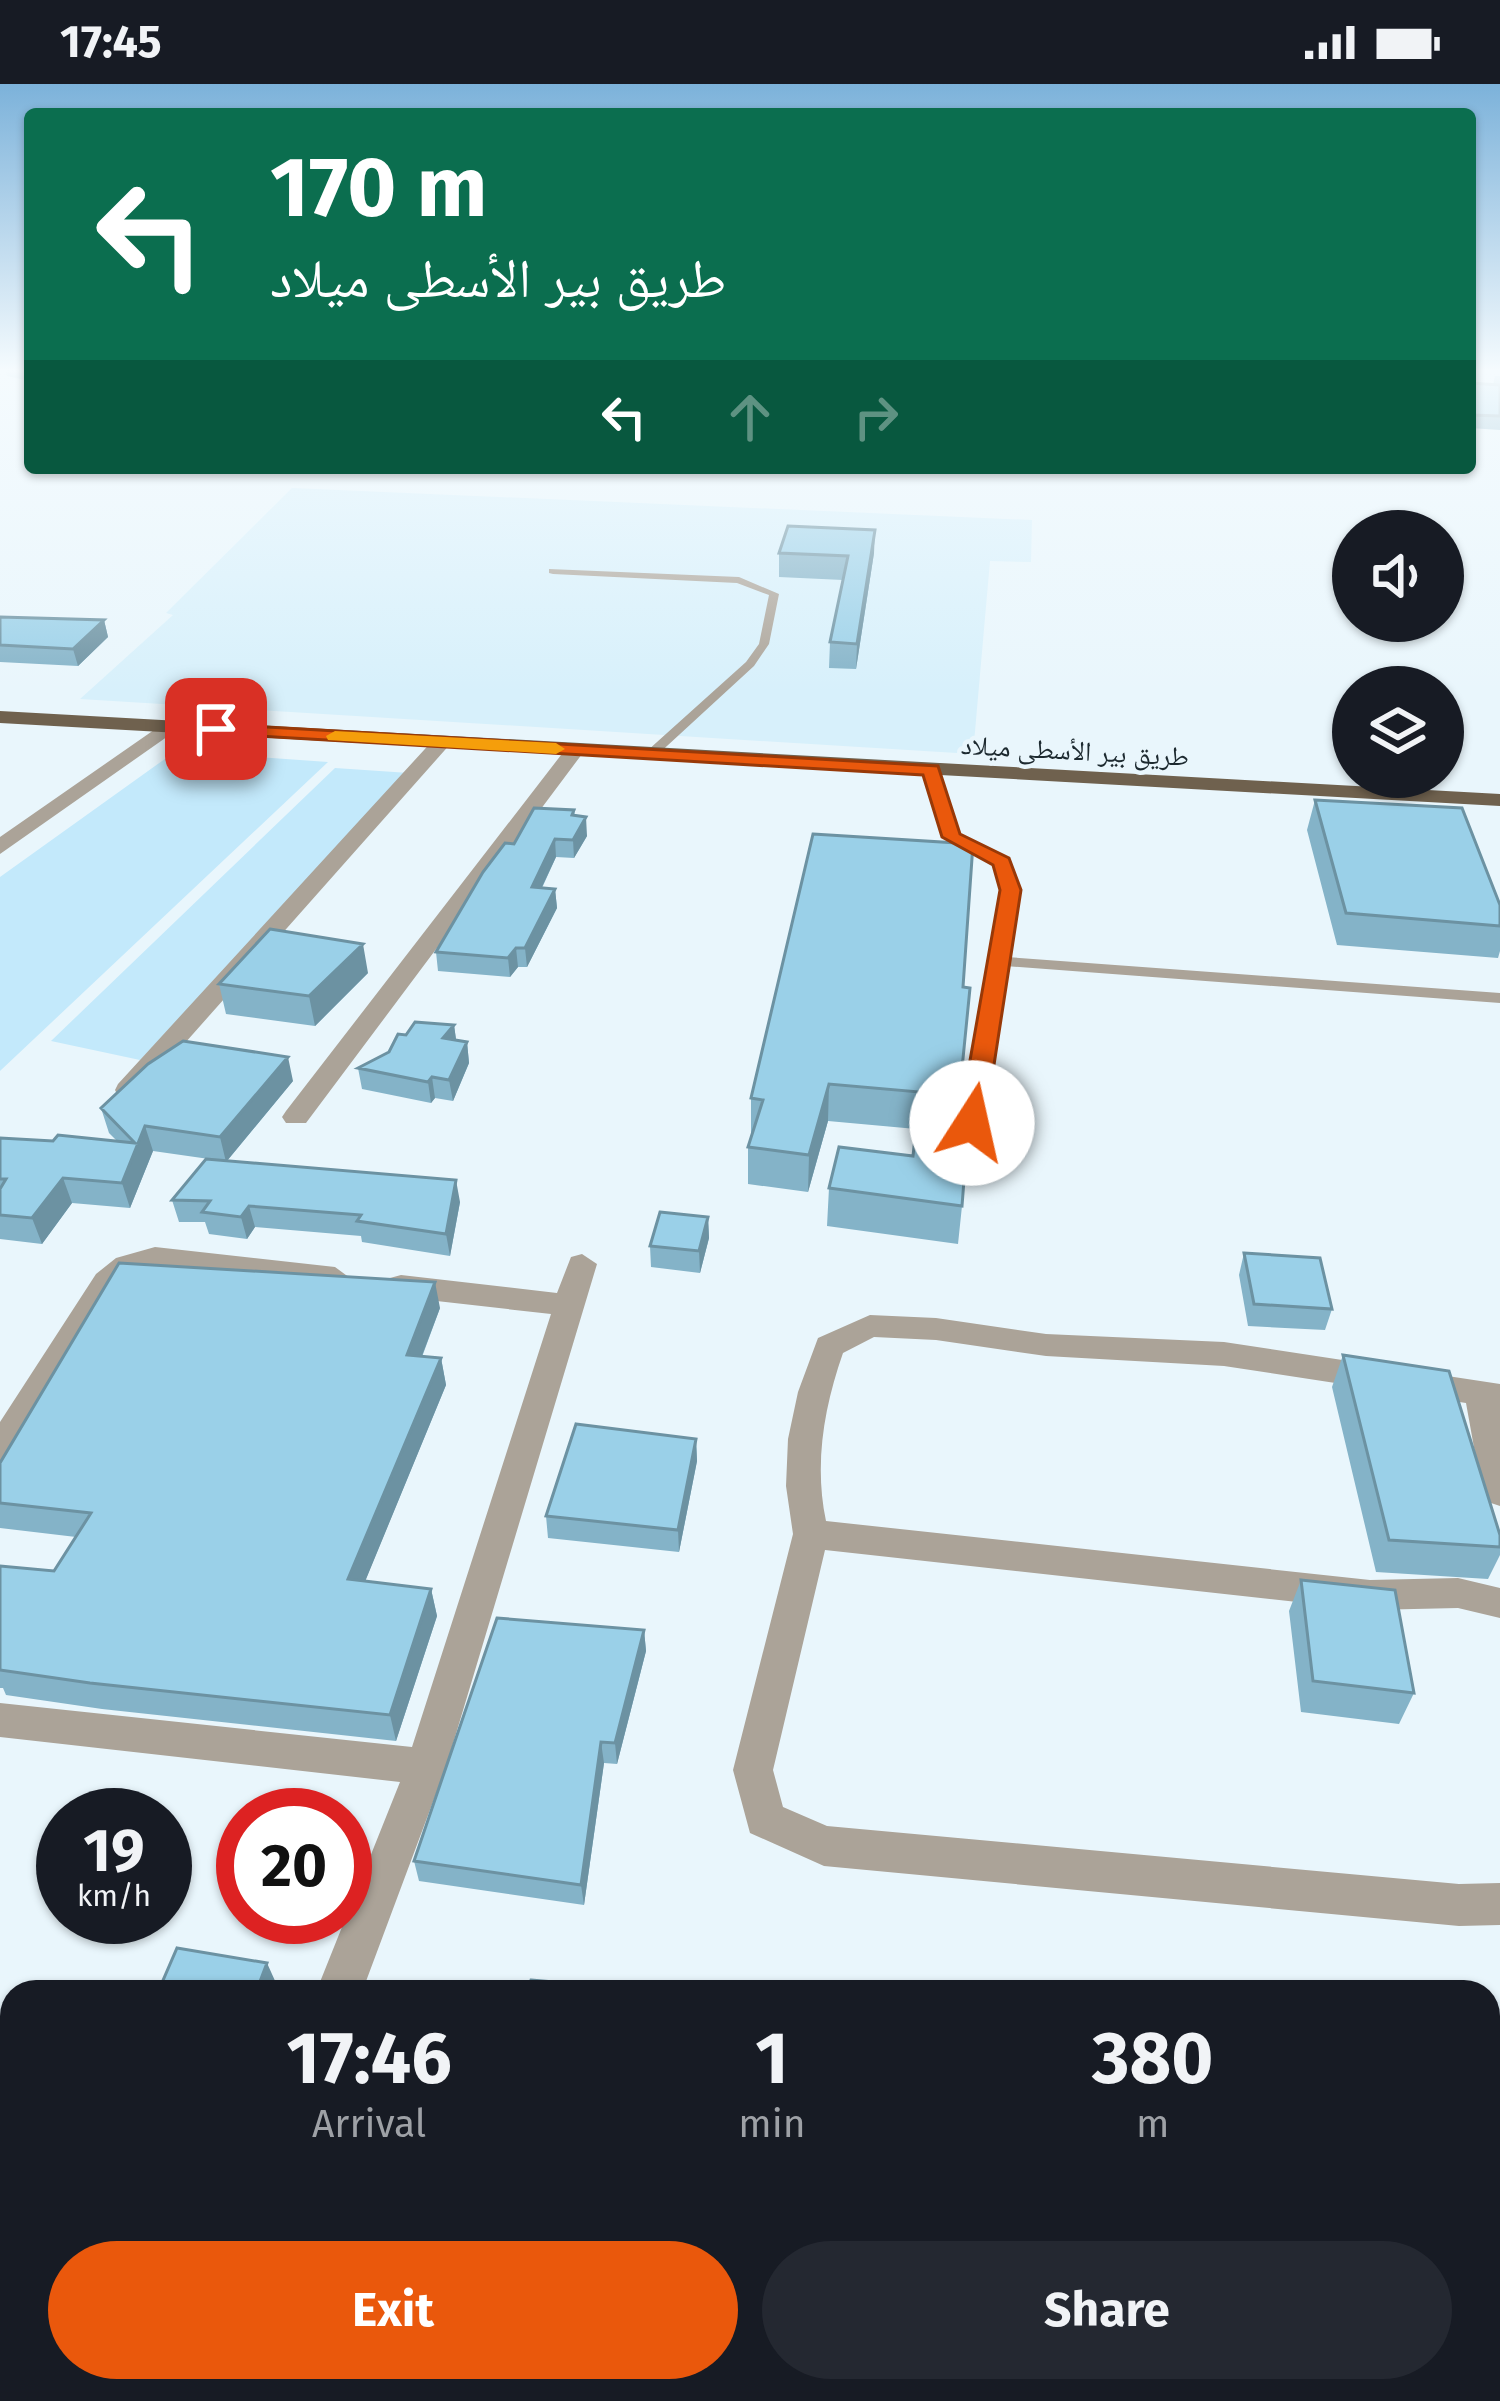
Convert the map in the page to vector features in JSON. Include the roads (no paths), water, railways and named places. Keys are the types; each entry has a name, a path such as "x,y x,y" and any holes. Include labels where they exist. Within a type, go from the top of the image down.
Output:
{"main road":[{"name":"طريق بير الأسطى ميلاد","path":"0,717 1500,800"}],"street":[{"path":"0,847 171,727"},
{"path":"125,1093 442,742"},
{"path":"296,1117 575,750"},
{"path":"0,1450 107,1281 128,1265 155,1257 567,1305"},
{"path":"345,1980 425,1767 582,1264"},
{"path":"1500,1492 1490,1394 1224,1354 1046,1345 936,1329 870,1326 829,1346 811,1396 802,1463 803,1504 811,1534 753,1770 765,1819 824,1846 1459,1905 1500,1904"},
{"path":"811,1534 1370,1595 1458,1593 1500,1603"},
{"path":"0,1720 425,1767"}],"lane":[{"path":"553,571 739,580 775,594 764,644 750,664 651,754"},
{"path":"931,770 952,837 1002,862 1010,890 972,1123"},
{"path":"1000,961 1500,998"}]}
